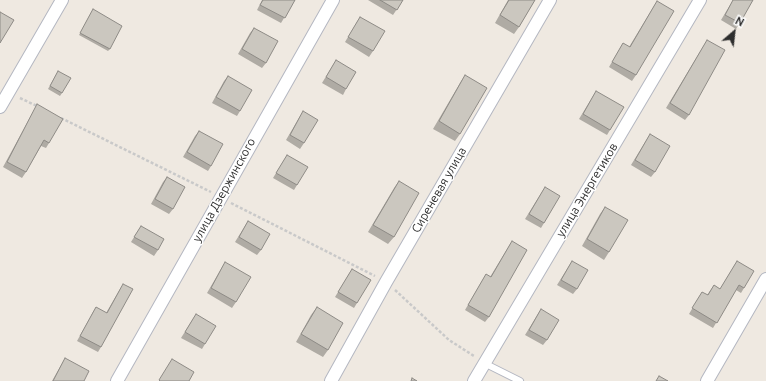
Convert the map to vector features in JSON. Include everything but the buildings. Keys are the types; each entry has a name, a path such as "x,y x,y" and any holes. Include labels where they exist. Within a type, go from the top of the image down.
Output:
{"street":[{"path":"0,108 62,0"},
{"name":"улица Дзержинского","path":"117,381 333,0"},
{"name":"Сиреневая улица","path":"331,381 386,282 550,0"},
{"name":"улица Энергетиков","path":"474,381 700,0"},
{"path":"707,381 766,279"}],"lane":[{"path":"484,363 520,381"}],"path":[{"path":"9,92 44,110"},
{"path":"58,116 386,282 449,340 484,363"}]}
